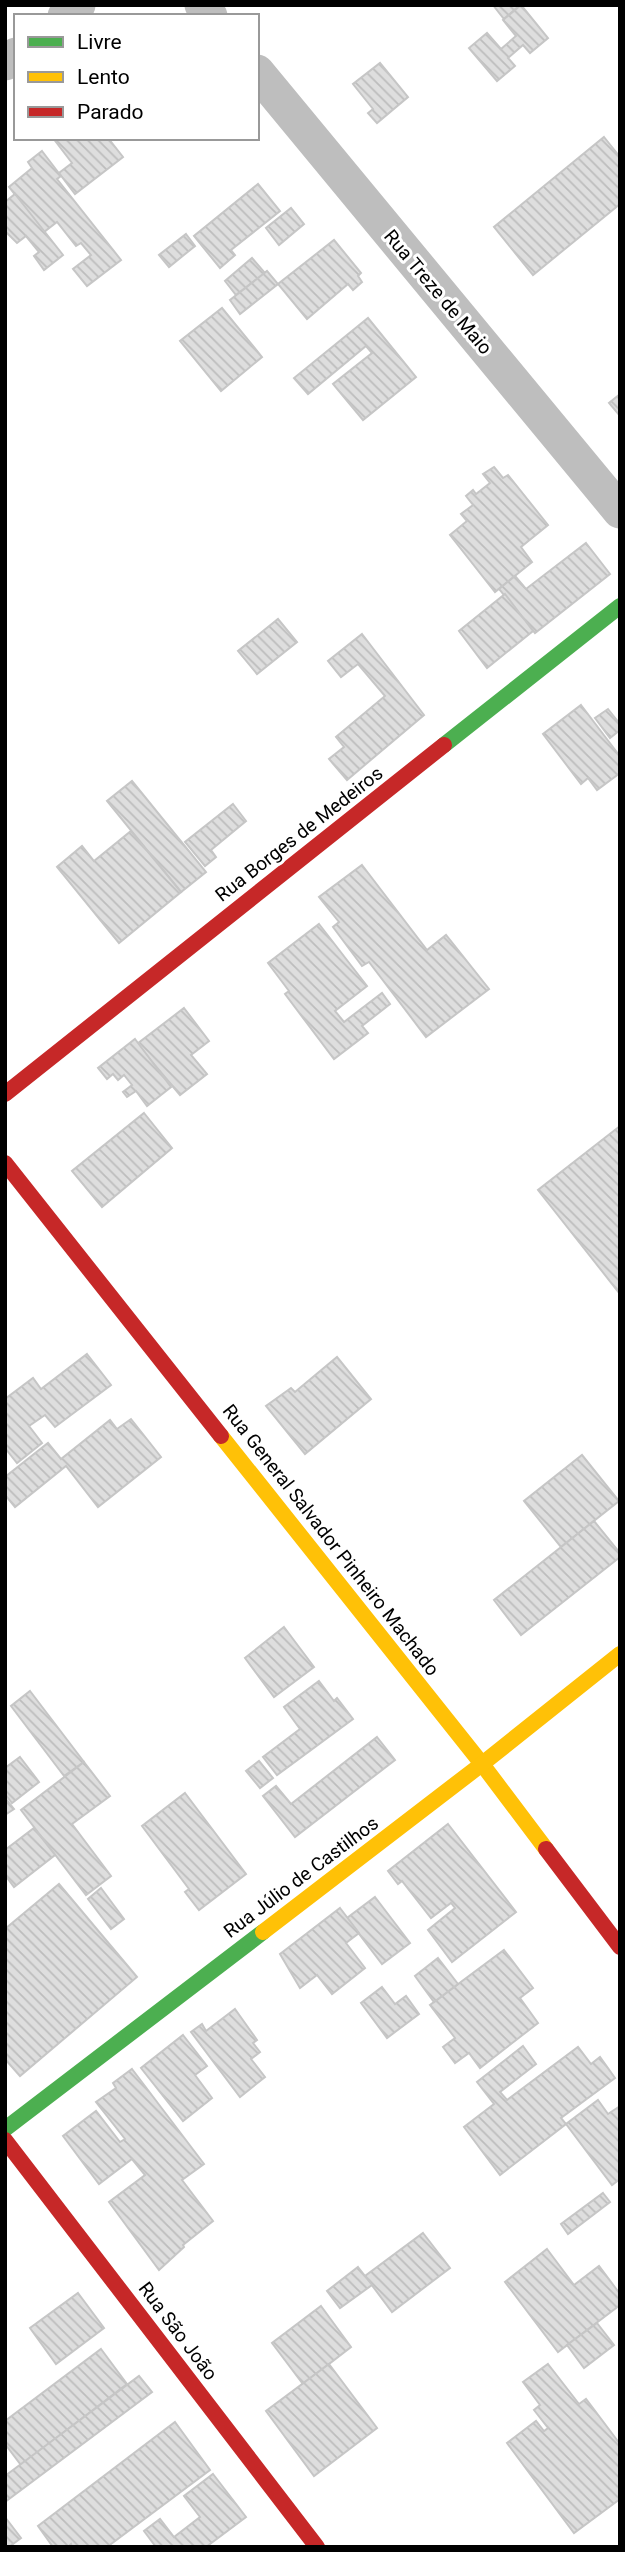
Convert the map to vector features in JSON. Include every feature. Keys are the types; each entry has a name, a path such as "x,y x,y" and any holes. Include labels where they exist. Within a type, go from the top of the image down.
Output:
{"street":[{"name":"Rua Treze de Maio","path":"259,74 620,511"},
{"name":"Rua Borges de Medeiros","path":"5,1094 620,606"},
{"name":"Rua General Salvador Pinheiro Machado","path":"5,1163 482,1764 620,1947"},
{"name":"Rua Júlio de Castilhos","path":"5,2129 482,1764 620,1654"},
{"name":"Rua São João","path":"5,2140 317,2547"}],"building":[{"path":"493,5 520,5 504,19"},
{"path":"521,5 548,38 530,53 523,45 508,58 515,66 497,81 469,48 487,33 501,49 516,36 503,20"},
{"path":"380,63 408,97 377,123 368,113 373,109 353,84"},
{"path":"604,137 620,157 620,204 533,275 494,227"},
{"path":"55,140 110,140 123,157 75,194 59,173 72,163"},
{"path":"42,151 61,176 57,179 121,260 87,286 73,269 91,255 81,243 76,246 57,222 44,232 9,187 32,168 28,162"},
{"path":"258,184 280,211 231,250 235,255 220,268 194,236"},
{"path":"15,194 63,255 44,270 34,256 39,252 26,236 17,243 5,231 5,202"},
{"path":"291,208 304,224 279,245 266,228"},
{"path":"186,234 195,246 169,267 159,255"},
{"path":"334,240 361,273 358,276 362,282 353,290 348,284 307,319 278,284"},
{"path":"252,258 265,273 236,295 225,281"},
{"path":"267,271 278,284 240,314 230,300"},
{"path":"222,308 262,357 221,391 180,341"},
{"path":"368,318 416,377 363,420 333,384 372,353 366,346 308,394 294,378"},
{"path":"620,394 620,416 609,403"},
{"path":"494,467 503,478 508,475 548,525 521,547 532,562 495,592 450,535 467,521 461,514 473,505 466,496 473,490 476,494 490,483 483,474"},
{"path":"586,543 610,574 535,633 499,589 515,576 526,589"},
{"path":"505,594 533,631 487,668 459,631"},
{"path":"278,619 297,642 257,674 238,651"},
{"path":"362,634 424,715 347,780 329,759 344,747 336,737 385,696 358,664 341,677 328,661"},
{"path":"581,705 619,755 620,773 597,790 588,778 581,784 543,734"},
{"path":"608,709 620,724 620,730 610,738 595,718"},
{"path":"132,781 206,872 181,892 107,801"},
{"path":"233,804 246,821 211,850 216,857 205,866 185,842"},
{"path":"131,831 181,892 119,943 57,867 82,846 94,861"},
{"path":"362,865 427,950 446,935 489,989 426,1037 369,962 362,966 333,927 339,922 319,897"},
{"path":"319,924 367,986 335,1011 344,1022 382,993 390,1004 362,1026 368,1033 334,1059 285,994 289,991 268,963"},
{"path":"184,1008 209,1041 191,1055 207,1074 180,1095 137,1044"},
{"path":"135,1039 171,1087 147,1106 136,1091 127,1097 123,1092 132,1085 124,1075 118,1080 113,1074 107,1079 98,1068"},
{"path":"144,1113 172,1148 102,1207 72,1171"},
{"path":"620,1126 620,1294 538,1190"},
{"path":"87,1354 111,1385 55,1427 45,1415 29,1426 42,1443 17,1463 5,1448 5,1399 33,1378 41,1389"},
{"path":"337,1357 371,1399 305,1454 266,1406 291,1388 295,1392"},
{"path":"131,1419 161,1457 98,1507 66,1466 15,1507 5,1495 5,1477 48,1443 61,1459 110,1420 117,1429"},
{"path":"582,1455 619,1501 561,1547 524,1501"},
{"path":"594,1521 620,1553 620,1557 521,1635 494,1600"},
{"path":"284,1627 314,1667 274,1697 245,1658"},
{"path":"319,1681 334,1701 337,1698 353,1719 277,1775 263,1757 300,1729 284,1707"},
{"path":"30,1691 84,1762 64,1776 11,1706"},
{"path":"377,1737 395,1760 295,1837 263,1796 276,1786 291,1804"},
{"path":"20,1757 39,1782 12,1803 5,1794 5,1768"},
{"path":"259,1761 273,1778 260,1788 246,1771"},
{"path":"84,1762 110,1796 72,1824 111,1876 86,1895 21,1810"},
{"path":"185,1793 246,1874 199,1910 185,1892 189,1889 142,1826"},
{"path":"5,1798 14,1809 5,1815"},
{"path":"448,1824 516,1912 452,1962 428,1930 455,1908 451,1903 431,1918 402,1881 398,1884 388,1871"},
{"path":"34,1828 55,1855 14,1887 5,1875 5,1850"},
{"path":"59,1884 137,1977 20,2076 5,2059 5,1929"},
{"path":"101,1888 124,1919 111,1929 88,1899"},
{"path":"375,1897 410,1943 382,1964 347,1918"},
{"path":"340,1908 359,1933 346,1943 365,1968 332,1994 317,1975 300,1988 280,1954"},
{"path":"504,1950 533,1988 520,1998 538,2023 480,2068 469,2053 455,2063 443,2047 455,2038 430,2005"},
{"path":"438,1958 458,1984 434,2002 415,1976"},
{"path":"382,1987 395,2004 406,1996 419,2014 387,2038 361,2003"},
{"path":"235,2009 257,2040 253,2043 260,2052 251,2059 265,2077 240,2097 191,2032 202,2024 206,2031"},
{"path":"183,2035 207,2066 195,2075 212,2098 183,2121 141,2068"},
{"path":"523,2046 536,2064 500,2092 507,2100 578,2047 591,2064 600,2057 615,2078 561,2118 566,2124 500,2175 464,2127 494,2104 477,2082"},
{"path":"132,2069 204,2164 182,2180 213,2221 183,2245 184,2247 159,2270 109,2202 145,2175 132,2159 99,2184 63,2136 96,2111 120,2142 125,2139 96,2102 116,2088 113,2083"},
{"path":"598,2100 608,2114 620,2106 620,2179 612,2185 566,2124"},
{"path":"603,2193 610,2202 568,2234 561,2224"},
{"path":"423,2233 450,2268 392,2312 365,2276"},
{"path":"547,2249 574,2285 599,2266 620,2294 620,2305 558,2352 505,2282"},
{"path":"358,2267 372,2285 340,2308 327,2291"},
{"path":"78,2293 104,2328 56,2364 30,2328"},
{"path":"321,2306 351,2347 303,2384 272,2343"},
{"path":"597,2323 614,2345 584,2368 567,2345"},
{"path":"101,2349 127,2384 21,2465 5,2444 5,2421"},
{"path":"329,2364 377,2428 314,2476 266,2411"},
{"path":"548,2364 579,2404 586,2399 620,2444 620,2499 574,2533 507,2443 536,2421 544,2431 548,2428 534,2410 540,2405 523,2382"},
{"path":"139,2376 152,2392 5,2502 5,2476"},
{"path":"175,2422 210,2470 107,2547 72,2547 71,2544 68,2547 53,2547 38,2526"},
{"path":"213,2474 246,2517 206,2547 156,2547 144,2531 160,2519 174,2537 200,2517 184,2496"},
{"path":"5,2517 21,2538 9,2547 5,2547"}],"traffic: fast":[{"path":"444,745 620,606"},
{"path":"5,2129 263,1932"}],"traffic: slow":[{"path":"221,1436 482,1764 546,1849"},
{"path":"263,1932 620,1654"}],"traffic: jam":[{"path":"5,1094 444,745"},
{"path":"5,1163 221,1436"},
{"path":"546,1849 620,1947"},
{"path":"5,2140 317,2547"}]}
